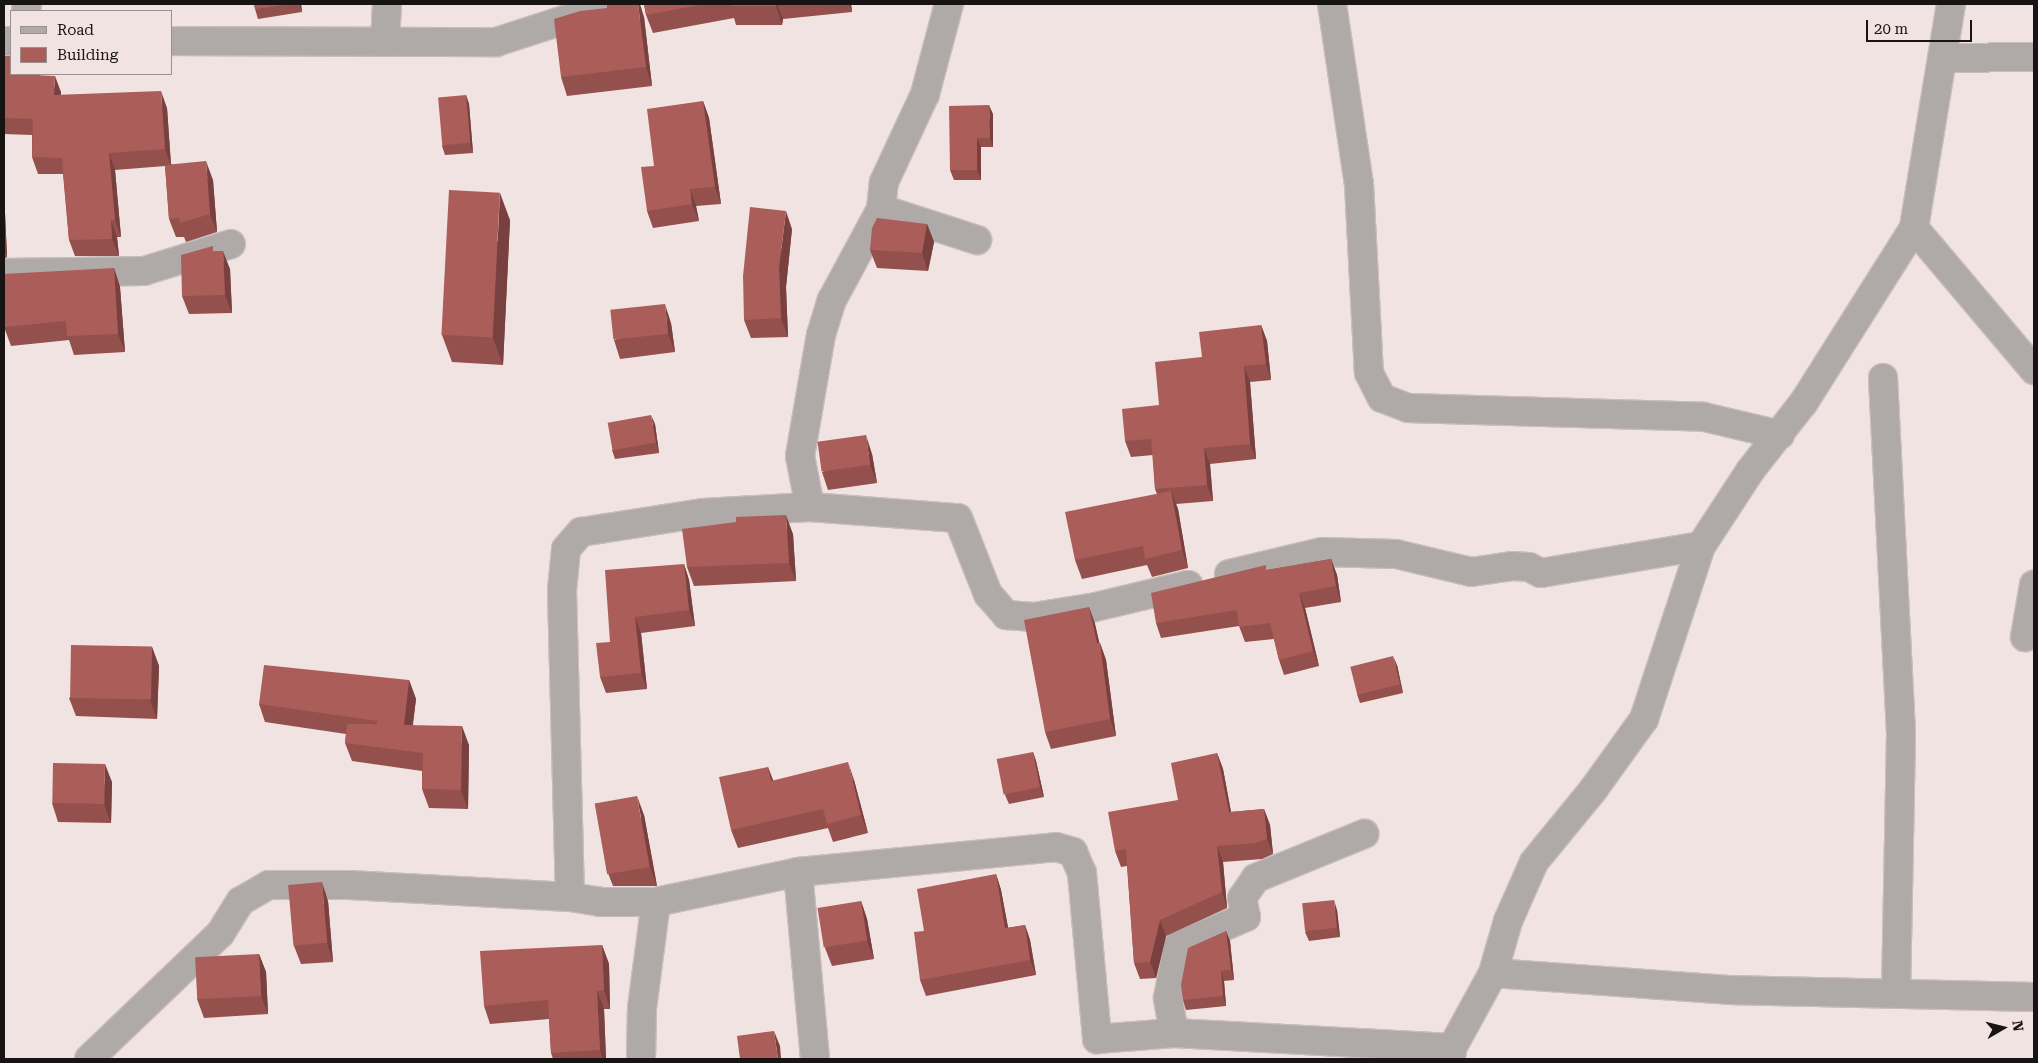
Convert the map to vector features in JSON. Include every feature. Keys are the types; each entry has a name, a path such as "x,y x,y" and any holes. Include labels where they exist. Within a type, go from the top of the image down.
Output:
{"street":[{"path":"386,42 387,4"},
{"path":"172,41 496,42 614,4"},
{"path":"810,507 800,456 821,335 832,300 881,209 884,182 925,94 949,4"},
{"path":"1332,4 1359,184 1369,373 1382,398 1408,408 1704,417 1780,434"},
{"path":"89,1059 220,934 241,901 269,885 349,885 570,897 600,902 656,902 798,872 1056,847 1073,852 1082,873 1092,1049 1174,1033 1452,1053 1493,973 1508,921 1534,862 1593,790 1644,719 1701,546 1750,471 1780,434 1914,228 1942,58 1948,5"},
{"path":"1942,58 2034,57"},
{"path":"881,209 977,240"},
{"path":"1914,228 2034,370"},
{"path":"4,273 144,271 231,244"},
{"path":"1883,378 1901,735 1896,993"},
{"path":"570,897 562,590 566,549 581,532 704,513 810,507 958,518 988,594 1006,615 1034,616 1091,608 1322,552 1396,554 1471,572 1512,566 1529,567 1541,573 1701,546"},
{"path":"2025,636 2034,585"},
{"path":"1174,1033 1168,998 1178,946 1246,917 1242,898 1256,878 1364,834"},
{"path":"798,872 815,1059"},
{"path":"641,1059 642,1008 656,902"},
{"path":"1493,973 1728,990 2034,997"}],"building":[{"path":"254,4 293,4 255,9"},
{"path":"607,4 638,4 646,67 561,77 554,19 580,11 607,8"},
{"path":"644,4 705,4 646,15"},
{"path":"730,4 776,4 776,6 730,6"},
{"path":"4,56 10,56 10,75 55,76 54,95 161,91 165,149 109,153 115,220 111,220 112,239 69,240 62,158 32,157 33,119 4,118"},
{"path":"466,95 470,143 442,145 438,97"},
{"path":"703,101 715,187 690,189 692,204 647,211 641,167 654,166 647,109"},
{"path":"989,105 990,138 977,138 977,170 950,170 949,106"},
{"path":"206,161 210,214 180,223 179,218 169,219 165,165"},
{"path":"449,190 500,193 492,337 441,335"},
{"path":"750,207 786,211 779,268 781,318 744,320 743,276"},
{"path":"877,218 927,224 922,253 870,250 872,228"},
{"path":"213,246 213,251 223,251 225,295 182,296 181,255"},
{"path":"114,268 118,334 67,336 66,321 4,327 4,274"},
{"path":"665,304 668,334 613,340 610,310"},
{"path":"1261,325 1266,364 1244,366 1250,444 1204,448 1207,485 1155,489 1151,439 1125,441 1122,409 1159,405 1155,362 1202,357 1199,332"},
{"path":"651,415 656,443 613,450 608,423"},
{"path":"866,435 870,465 822,472 817,442"},
{"path":"1171,491 1182,550 1145,559 1143,546 1075,560 1065,512"},
{"path":"786,515 789,563 687,567 682,529 736,522 736,517"},
{"path":"1331,559 1336,586 1299,593 1313,651 1279,660 1270,623 1239,627 1237,610 1156,623 1151,593 1266,565 1266,570"},
{"path":"684,564 689,610 635,617 641,673 600,677 596,643 610,642 605,570"},
{"path":"1089,607 1097,643 1100,643 1110,719 1045,732 1024,620"},
{"path":"71,645 152,646 151,699 70,698"},
{"path":"1393,656 1400,684 1357,695 1350,667"},
{"path":"264,665 409,680 404,725 462,726 461,790 422,789 423,753 345,743 347,724 377,724 377,721 259,704"},
{"path":"1033,752 1040,787 1004,794 997,759"},
{"path":"1217,753 1229,812 1264,809 1267,839 1256,843 1217,846 1222,892 1160,920 1150,962 1134,963 1126,849 1115,851 1108,812 1178,800 1171,763"},
{"path":"848,762 861,815 827,824 823,809 731,830 719,777 768,767 771,781"},
{"path":"53,763 105,764 104,804 52,803"},
{"path":"637,796 650,867 607,874 595,803"},
{"path":"996,874 1005,928 1025,925 1030,960 920,980 914,932 924,931 917,889"},
{"path":"322,882 327,943 293,946 288,885"},
{"path":"1334,900 1337,928 1305,931 1302,903"},
{"path":"861,901 867,941 824,947 818,908"},
{"path":"1226,931 1231,970 1221,971 1223,996 1183,1000 1181,985 1188,948"},
{"path":"602,945 604,990 597,991 600,1050 551,1053 548,1000 484,1006 480,951"},
{"path":"259,954 261,996 197,999 195,957"},
{"path":"774,1031 778,1059 740,1059 737,1036"},
{"path":"1103,1058 1139,1059 1103,1059"}]}
